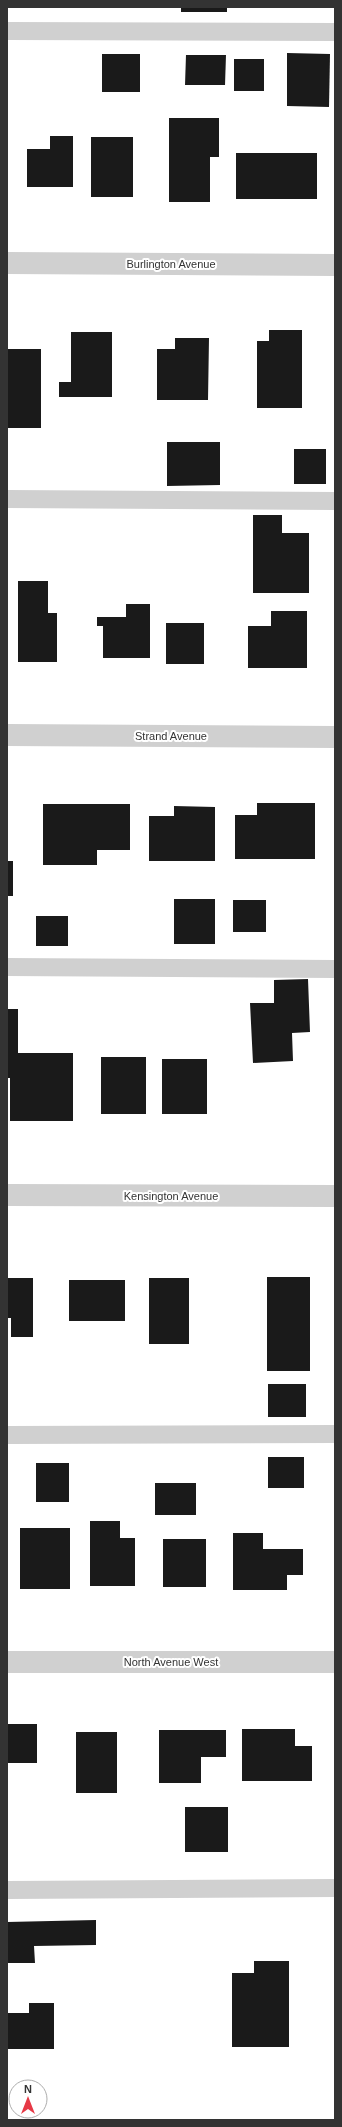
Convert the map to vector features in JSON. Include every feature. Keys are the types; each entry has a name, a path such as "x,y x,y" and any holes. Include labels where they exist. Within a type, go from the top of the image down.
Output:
{"street":[{"name":"Burlington Avenue","path":"7,262 335,265"},
{"name":"Strand Avenue","path":"7,735 335,736"},
{"name":"Kensington Avenue","path":"7,1195 335,1196"},
{"name":"North Avenue West","path":"7,1662 335,1662"}],"lane":[{"path":"7,31 335,32"},
{"path":"7,499 335,501"},
{"path":"7,967 335,969"},
{"path":"7,1434 335,1434"},
{"path":"7,1890 335,1888"}],"building":[{"path":"181,7 227,7 227,12 181,12"},
{"path":"287,53 330,54 329,107 287,106"},
{"path":"102,54 140,54 140,92 102,92"},
{"path":"186,55 226,55 225,85 185,85"},
{"path":"234,59 264,59 264,91 234,91"},
{"path":"169,118 219,118 219,157 210,157 210,202 169,202"},
{"path":"50,136 73,136 73,187 27,187 27,149 50,149"},
{"path":"91,137 133,137 133,197 91,197"},
{"path":"236,153 317,153 317,199 236,199"},
{"path":"269,330 302,330 302,408 257,408 257,341 269,341"},
{"path":"71,332 112,332 112,397 59,397 59,382 71,382"},
{"path":"175,338 209,338 208,400 157,400 157,349 175,349"},
{"path":"7,349 41,349 41,428 7,428"},
{"path":"167,442 220,442 220,485 167,486"},
{"path":"294,449 326,449 326,484 294,484"},
{"path":"253,515 282,515 282,533 309,533 309,593 253,593"},
{"path":"18,581 48,581 48,613 57,613 57,662 18,662"},
{"path":"126,604 150,604 150,658 103,658 103,626 97,626 97,617 126,617"},
{"path":"271,611 307,611 307,668 248,668 248,626 271,626"},
{"path":"166,623 204,623 204,664 166,664"},
{"path":"257,803 315,803 315,859 235,859 235,815 257,815"},
{"path":"43,804 130,804 130,850 97,850 97,865 43,865"},
{"path":"174,806 215,807 215,861 149,861 149,816 174,816"},
{"path":"7,861 13,861 13,896 7,896"},
{"path":"174,899 215,899 215,944 174,944"},
{"path":"233,900 266,900 266,932 233,932"},
{"path":"36,916 68,916 68,946 36,946"},
{"path":"308,979 310,1032 292,1033 293,1061 253,1063 250,1003 274,1003 274,980"},
{"path":"7,1009 18,1009 18,1053 73,1053 73,1121 10,1121 10,1078 7,1078"},
{"path":"101,1057 146,1057 146,1114 101,1114"},
{"path":"162,1059 207,1059 207,1114 162,1114"},
{"path":"267,1277 310,1277 310,1371 267,1371"},
{"path":"7,1278 33,1278 33,1337 11,1337 11,1318 7,1318"},
{"path":"149,1278 189,1278 189,1344 149,1344"},
{"path":"69,1280 125,1280 125,1321 69,1321"},
{"path":"268,1384 306,1384 306,1417 268,1417"},
{"path":"268,1457 304,1457 304,1488 268,1488"},
{"path":"36,1463 69,1463 69,1502 36,1502"},
{"path":"155,1483 196,1483 196,1515 155,1515"},
{"path":"90,1521 120,1521 120,1538 135,1538 135,1586 90,1586"},
{"path":"20,1528 70,1528 70,1589 20,1589"},
{"path":"233,1533 263,1533 263,1549 303,1549 303,1575 287,1575 287,1590 233,1590"},
{"path":"163,1539 206,1539 206,1587 163,1587"},
{"path":"7,1724 37,1724 37,1763 7,1763"},
{"path":"242,1729 295,1729 295,1746 312,1746 312,1781 242,1781"},
{"path":"159,1730 226,1730 226,1757 201,1757 201,1783 159,1783"},
{"path":"76,1732 117,1732 117,1793 76,1793"},
{"path":"185,1807 228,1807 228,1852 185,1852"},
{"path":"96,1920 96,1945 34,1946 35,1963 7,1963 7,1922"},
{"path":"254,1961 289,1961 289,2047 232,2047 232,1973 254,1973"},
{"path":"29,2003 54,2003 54,2049 7,2049 7,2013 29,2013"}]}
